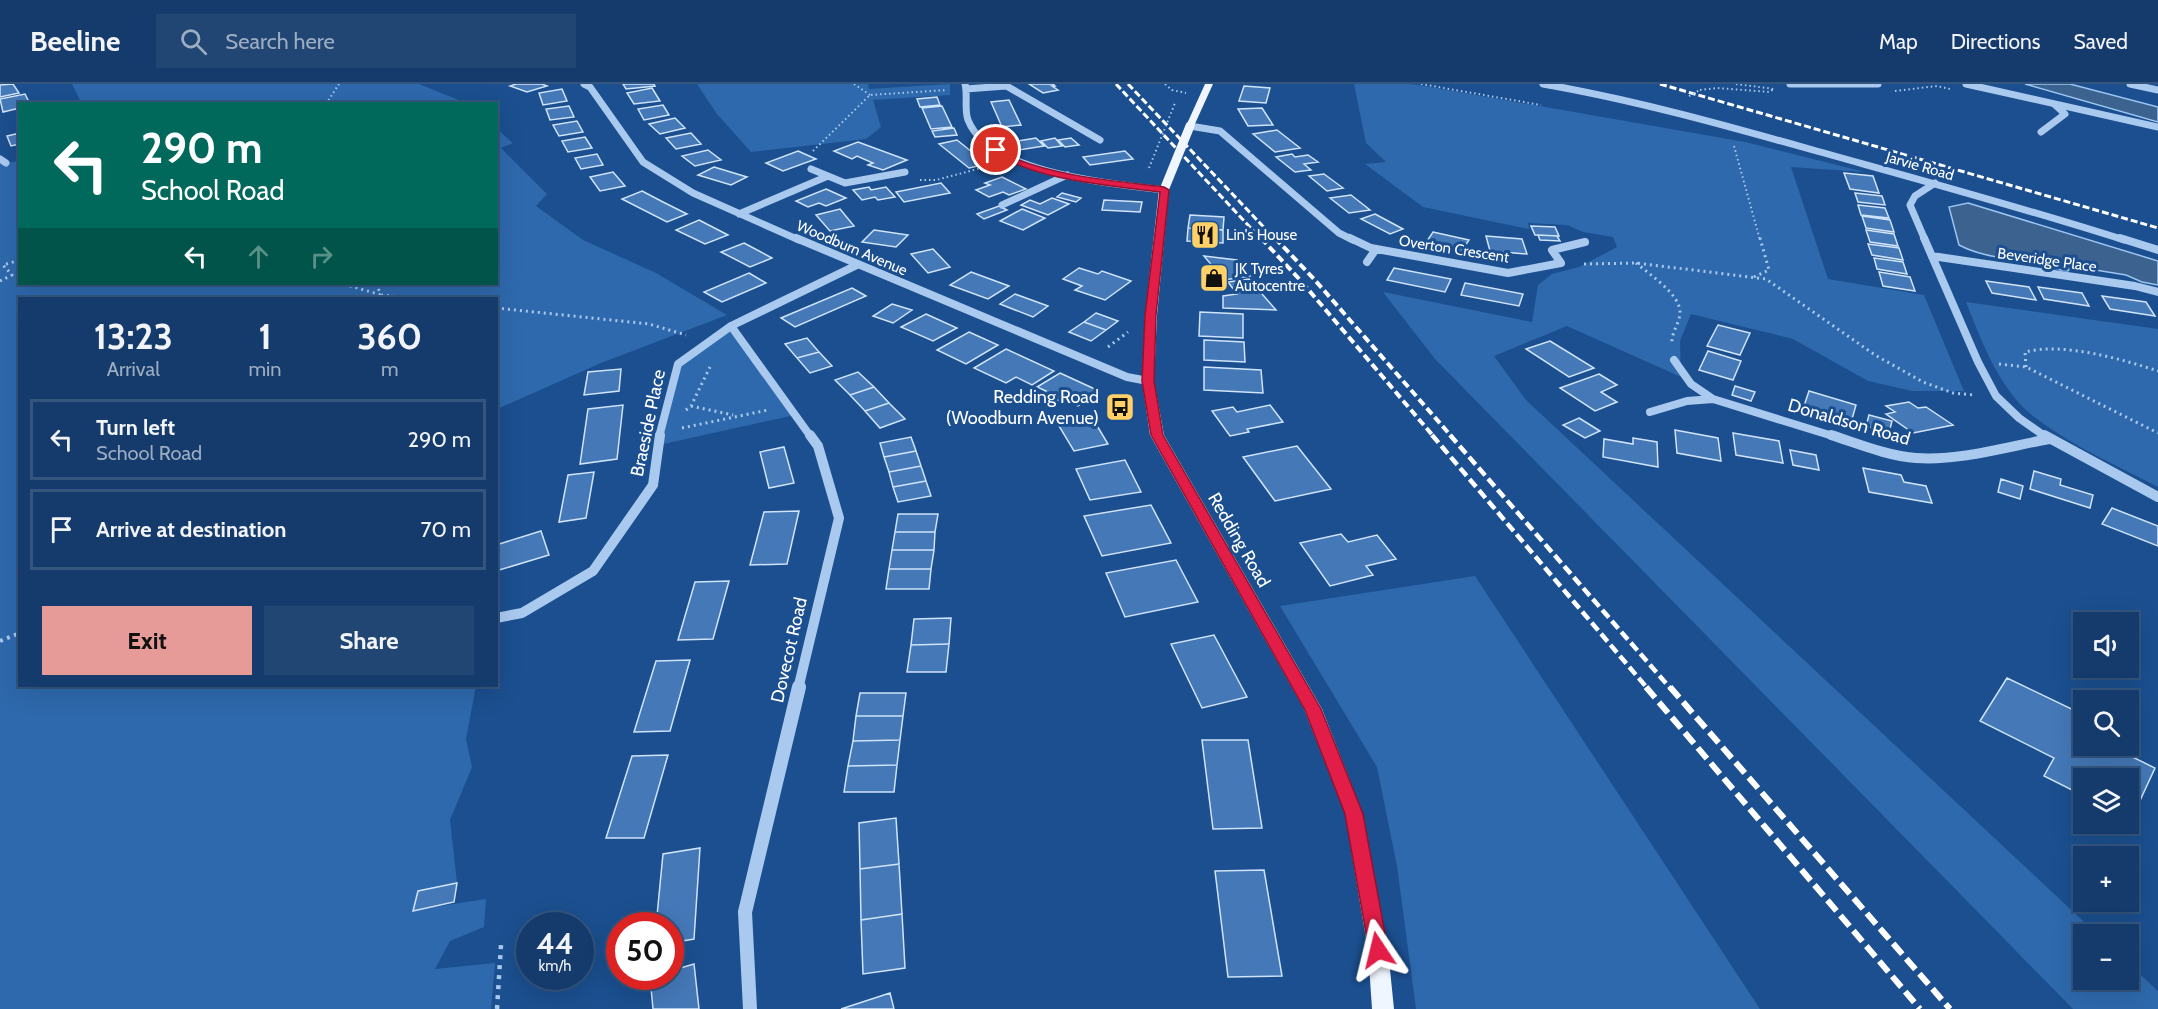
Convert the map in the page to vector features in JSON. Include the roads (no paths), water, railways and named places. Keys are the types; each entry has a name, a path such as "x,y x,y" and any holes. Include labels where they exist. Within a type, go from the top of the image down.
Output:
{"main road":[{"name":"Redding Road","path":"1209,84 1164,190 1151,315 1148,381 1157,435 1313,709 1354,814 1378,950 1383,1009"}],"street":[{"name":"Woodburn Avenue","path":"584,84 591,87 643,162 693,193 857,265 1127,377 1148,381"},
{"name":"Jarvie Road","path":"1543,84 1595,93 1674,112 1935,183 2158,250"},
{"path":"1790,84 1878,84"},
{"path":"1966,84 2158,127"},
{"path":"2130,84 2158,90"},
{"path":"1100,140 1005,85 966,86 968,120 979,140 1012,161 1067,174 1164,190"},
{"path":"2041,132 2065,114 2054,104"},
{"name":"Overton Crescent","path":"1190,126 1220,131 1259,162 1339,233 1376,249 1508,273 1561,263 1552,250 1584,242"},
{"path":"811,169 845,183 905,172"},
{"path":"1002,205 1067,174"},
{"path":"739,214 828,176"},
{"path":"1935,183 1915,196 1910,205 1978,362 1996,396 2019,418 2049,439 2158,497"},
{"name":"Overton Crescent","path":"1367,261 1376,249"},
{"name":"Beveridge Place","path":"1932,256 2135,286 2158,292"},
{"name":"Braeside Place","path":"498,618 522,613 594,571 653,485 660,432 678,364 729,327 857,265"},
{"name":"Overton Crescent","path":"1527,270 1539,279"},
{"name":"Dovecot Road","path":"729,327 818,446 838,518 745,912 750,1009"},
{"name":"Donaldson Road","path":"1674,360 1691,384 1713,399 1885,452 1916,458 1959,456 2049,439"},
{"name":"Donaldson Road","path":"1650,412 1687,401 1713,399"}],"railway":[{"path":"1116,84 1262,240"},
{"path":"1128,84 1276,240"},
{"path":"1660,84 2158,228"},
{"path":"1261,238 1301,281 1434,437"},
{"path":"1275,238 1314,279 1452,437"},
{"path":"1432,435 1648,689"},
{"path":"1450,435 1671,689"},
{"path":"1646,687 1920,1009"},
{"path":"1670,687 1950,1009"}],"place":[{"name":"Lin's House","path":"1205,235"},
{"name":"JK Tyres Autocentre","path":"1214,278"},
{"name":"Redding Road (Woodburn Avenue)","path":"1120,407"}]}
